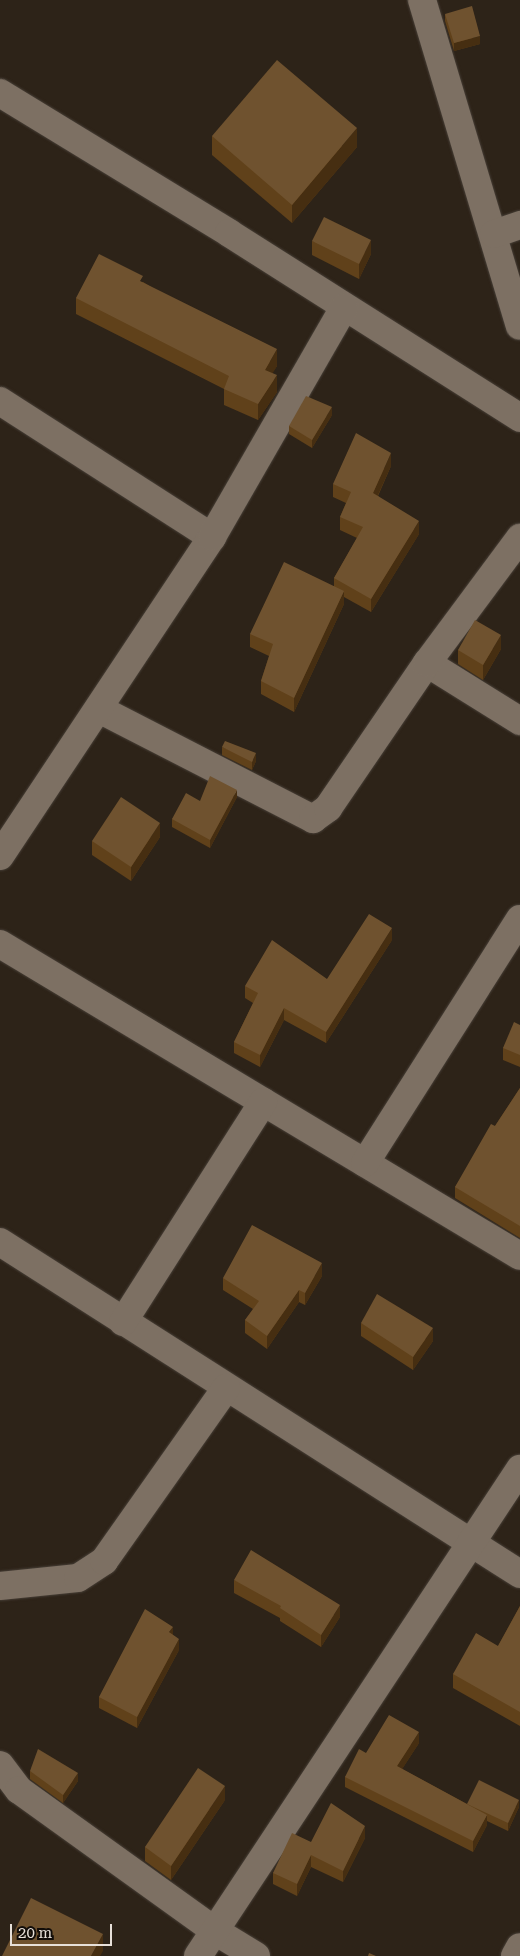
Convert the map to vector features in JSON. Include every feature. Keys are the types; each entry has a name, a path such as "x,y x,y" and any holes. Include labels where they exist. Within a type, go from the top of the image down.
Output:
{"street":[{"path":"422,0 494,234 520,326"},
{"path":"0,94 520,418"},
{"path":"494,234 520,225"},
{"path":"0,856 212,537 344,307"},
{"path":"0,401 212,537"},
{"path":"99,708 313,819 328,808 427,663 520,538"},
{"path":"427,663 520,721"},
{"path":"364,1163 520,919"},
{"path":"0,944 520,1256"},
{"path":"123,1322 263,1102"},
{"path":"0,1242 520,1574"},
{"path":"0,1586 78,1578 104,1561 226,1388"},
{"path":"198,1956 473,1543 520,1469"},
{"path":"0,1765 19,1790 215,1931 256,1956"},
{"path":"515,1956 520,1947"}],"building":[{"path":"472,6 480,36 454,43 445,14"},
{"path":"277,60 357,128 292,205 212,136"},
{"path":"324,217 371,240 359,264 312,241"},
{"path":"99,254 143,276 140,281 277,349 265,370 277,375 258,404 224,389 229,376 76,298"},
{"path":"306,396 332,407 312,440 289,426"},
{"path":"356,433 391,453 373,493 419,521 371,599 334,578 363,527 340,517 351,492 333,484"},
{"path":"284,562 344,591 294,698 261,681 273,644 250,634"},
{"path":"475,620 501,635 483,665 458,650"},
{"path":"225,741 256,753 252,762 222,747"},
{"path":"210,776 237,790 210,840 172,819 186,793 200,801"},
{"path":"121,797 160,823 131,867 92,841"},
{"path":"369,914 392,928 326,1032 284,1008 260,1055 234,1042 258,993 245,986 272,940 327,979"},
{"path":"514,1022 520,1025 520,1055 503,1048"},
{"path":"520,1088 520,1226 455,1187 491,1124 495,1126"},
{"path":"252,1225 322,1263 305,1293 299,1290 267,1336 245,1320 259,1301 223,1278"},
{"path":"377,1294 433,1328 413,1357 361,1323"},
{"path":"251,1550 340,1605 321,1635 280,1608 281,1606 234,1580"},
{"path":"520,1606 520,1712 453,1674 476,1633 498,1646"},
{"path":"145,1609 173,1627 169,1632 179,1639 137,1717 99,1697"},
{"path":"389,1715 419,1732 397,1766 487,1815 473,1841 345,1777 359,1749 366,1753"},
{"path":"38,1749 78,1773 63,1795 30,1771"},
{"path":"198,1768 225,1786 171,1866 145,1847"},
{"path":"479,1780 519,1800 508,1823 467,1804"},
{"path":"331,1803 365,1826 343,1871 311,1855 297,1884 273,1873 292,1833 311,1842"},
{"path":"31,1898 103,1934 91,1956 2,1956"}]}
